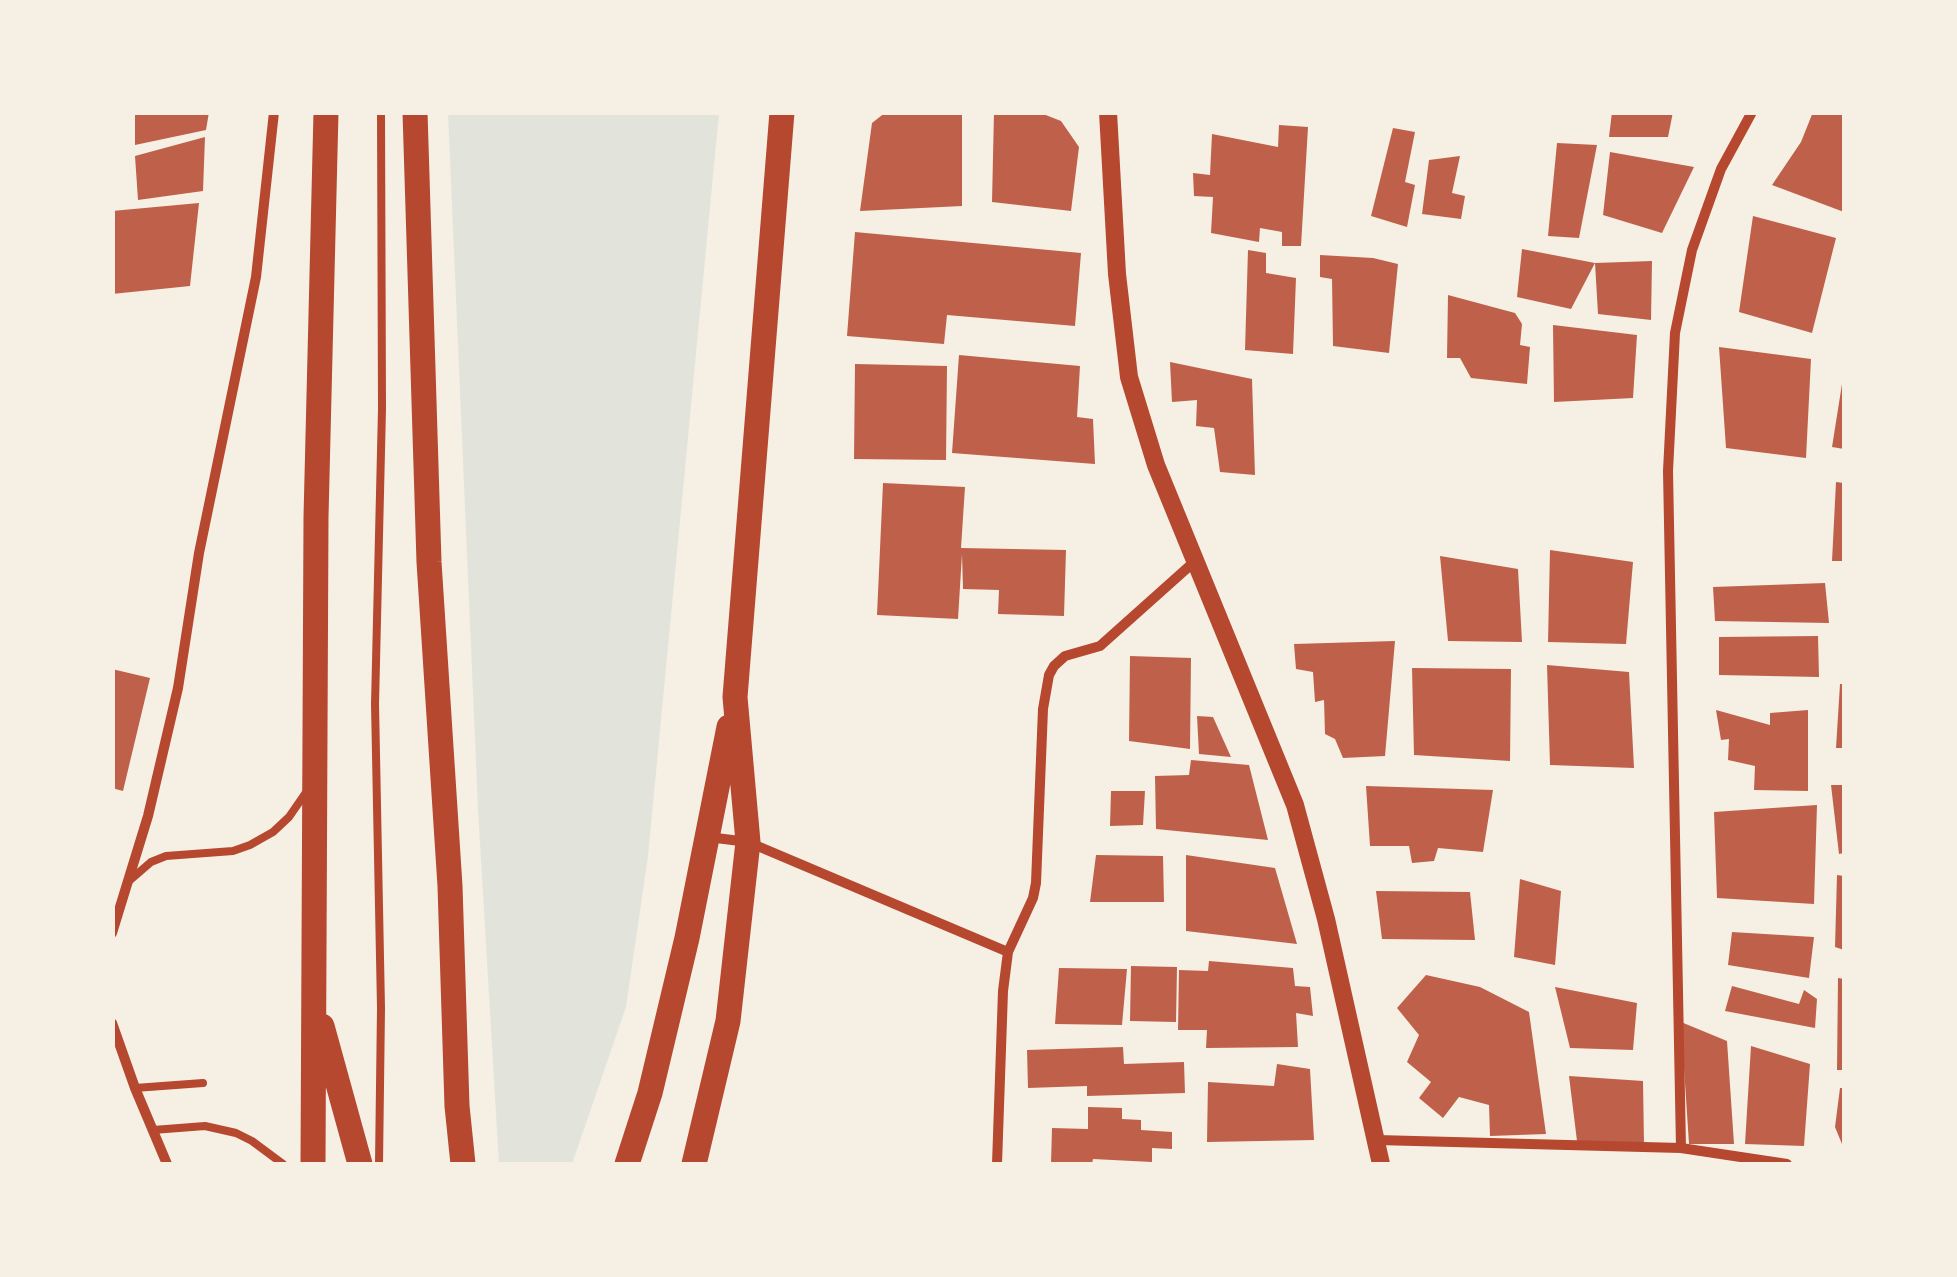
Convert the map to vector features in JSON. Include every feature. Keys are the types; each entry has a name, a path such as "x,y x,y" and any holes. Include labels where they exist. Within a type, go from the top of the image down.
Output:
{"main road":[{"path":"312,1164 313,778 326,112"},
{"path":"415,112 429,562 450,886 456,1106 463,1164"},
{"path":"627,1164 650,1094 735,697 782,112"},
{"path":"694,1164 728,1021 748,842 735,697"},
{"path":"311,982 360,1164"}],"street":[{"path":"112,932 168,733 199,553 256,277 274,112"},
{"path":"1108,112 1129,377 1156,465 1295,805 1381,1164"},
{"path":"1680,1148 1668,471 1675,333 1692,250 1721,169 1752,112"},
{"path":"997,1164 1003,991 1008,952 1036,883 1043,709 1049,675 1065,656 1100,646 1194,562"},
{"path":"707,837 748,842 1008,952"},
{"path":"112,1023 134,1088 167,1164"},
{"path":"1378,1140 1680,1148 1787,1164"}],"lane":[{"path":"380,1164 375,704 382,409 381,112"},
{"path":"128,882 166,856 233,851 250,845 289,817 313,778"},
{"path":"134,1088 203,1084"},
{"path":"153,1130 205,1126 236,1134 284,1164"}],"shaded area":[{"path":"448,113 719,113 648,856 626,1007 572,1164 499,1164 478,809"}],"building":[{"path":"135,112 209,112 206,130 135,145"},
{"path":"886,112 962,112 962,206 860,211 872,123"},
{"path":"994,112 1038,112 1061,121 1079,147 1071,211 992,202"},
{"path":"1612,112 1673,112 1668,137 1609,137"},
{"path":"1813,112 1844,112 1844,212 1772,185 1801,142"},
{"path":"1279,125 1308,127 1301,246 1282,246 1282,232 1260,228 1259,242 1211,233 1213,197 1194,196 1193,173 1210,175 1212,134 1278,147"},
{"path":"1393,128 1415,132 1405,182 1415,185 1407,227 1371,216"},
{"path":"205,137 203,191 138,200 135,156"},
{"path":"1557,143 1597,145 1579,238 1548,236"},
{"path":"1610,152 1694,167 1662,233 1603,215"},
{"path":"1460,156 1452,193 1465,196 1461,219 1422,214 1429,160"},
{"path":"199,203 190,286 112,294 112,211"},
{"path":"1753,216 1836,238 1812,333 1739,312"},
{"path":"855,232 1081,253 1075,326 947,315 944,344 847,336"},
{"path":"1522,249 1595,263 1571,309 1517,297"},
{"path":"1248,250 1266,253 1266,273 1296,278 1293,354 1245,350"},
{"path":"1320,255 1373,258 1398,264 1389,353 1333,346 1332,279 1320,277"},
{"path":"1652,261 1651,320 1598,314 1595,263"},
{"path":"1448,295 1515,313 1522,324 1520,345 1530,347 1527,384 1471,378 1460,358 1447,358"},
{"path":"1553,325 1637,335 1633,398 1554,402"},
{"path":"1719,347 1811,359 1806,458 1726,448"},
{"path":"959,355 1080,366 1077,417 1093,419 1095,464 952,453"},
{"path":"1170,362 1252,379 1255,475 1220,472 1214,428 1196,426 1197,400 1172,402"},
{"path":"855,364 947,366 946,460 854,459"},
{"path":"1844,384 1844,449 1832,447"},
{"path":"1836,482 1844,483 1844,561 1832,561"},
{"path":"883,483 965,487 961,548 1066,550 1064,616 998,614 999,590 963,589 962,554 958,619 877,615"},
{"path":"1550,550 1633,562 1626,644 1548,642"},
{"path":"1440,556 1518,569 1522,642 1448,641"},
{"path":"1825,583 1829,623 1715,621 1713,587"},
{"path":"1818,636 1819,677 1719,675 1719,637"},
{"path":"1395,641 1385,756 1343,758 1335,739 1325,734 1324,700 1315,702 1313,672 1296,669 1294,644"},
{"path":"1130,656 1191,658 1190,749 1129,741"},
{"path":"1547,665 1629,672 1634,768 1550,765"},
{"path":"1412,668 1511,669 1510,761 1414,755"},
{"path":"112,669 150,678 123,791 112,788"},
{"path":"1840,684 1844,684 1844,748 1836,748"},
{"path":"1716,710 1770,725 1770,713 1808,710 1808,791 1754,790 1755,766 1728,760 1729,739 1721,740"},
{"path":"1197,716 1213,717 1231,757 1199,754"},
{"path":"1191,760 1249,765 1268,840 1156,829 1155,776 1189,775"},
{"path":"1831,785 1844,785 1844,853 1839,854"},
{"path":"1366,786 1493,790 1483,852 1438,848 1434,861 1412,863 1409,846 1370,846"},
{"path":"1111,791 1145,791 1143,825 1110,826"},
{"path":"1817,805 1814,904 1717,898 1714,812"},
{"path":"1096,855 1163,856 1164,902 1090,902"},
{"path":"1186,855 1275,868 1297,944 1186,931"},
{"path":"1837,875 1844,876 1844,950 1835,947"},
{"path":"1520,879 1561,891 1555,965 1514,957"},
{"path":"1376,891 1470,892 1475,940 1382,939"},
{"path":"1732,932 1814,937 1809,978 1728,965"},
{"path":"1209,961 1293,968 1295,986 1310,987 1313,1016 1296,1013 1298,1047 1206,1048 1207,1030 1178,1030 1179,970 1208,971"},
{"path":"1131,966 1177,967 1176,1022 1130,1021"},
{"path":"1059,968 1127,969 1122,1025 1055,1024"},
{"path":"1426,975 1480,987 1529,1012 1546,1134 1490,1136 1489,1105 1459,1097 1443,1118 1419,1098 1431,1082 1407,1062 1419,1035 1397,1008"},
{"path":"1838,978 1844,979 1844,1070 1837,1070"},
{"path":"1732,986 1799,1004 1804,990 1817,999 1815,1028 1725,1011"},
{"path":"1555,987 1637,1003 1633,1050 1570,1048"},
{"path":"1681,1022 1727,1041 1734,1144 1689,1144"},
{"path":"1751,1046 1810,1064 1804,1146 1745,1144"},
{"path":"1123,1047 1124,1064 1184,1062 1185,1093 1087,1096 1087,1086 1028,1088 1027,1050"},
{"path":"1277,1064 1310,1069 1314,1140 1207,1142 1208,1082 1274,1086"},
{"path":"1569,1076 1643,1081 1644,1143 1577,1141"},
{"path":"1840,1088 1844,1088 1844,1149 1835,1127"},
{"path":"1088,1107 1122,1108 1122,1119 1141,1120 1141,1130 1172,1132 1172,1149 1152,1148 1152,1162 1093,1159 1092,1164 1051,1164 1052,1128 1088,1129"}]}
